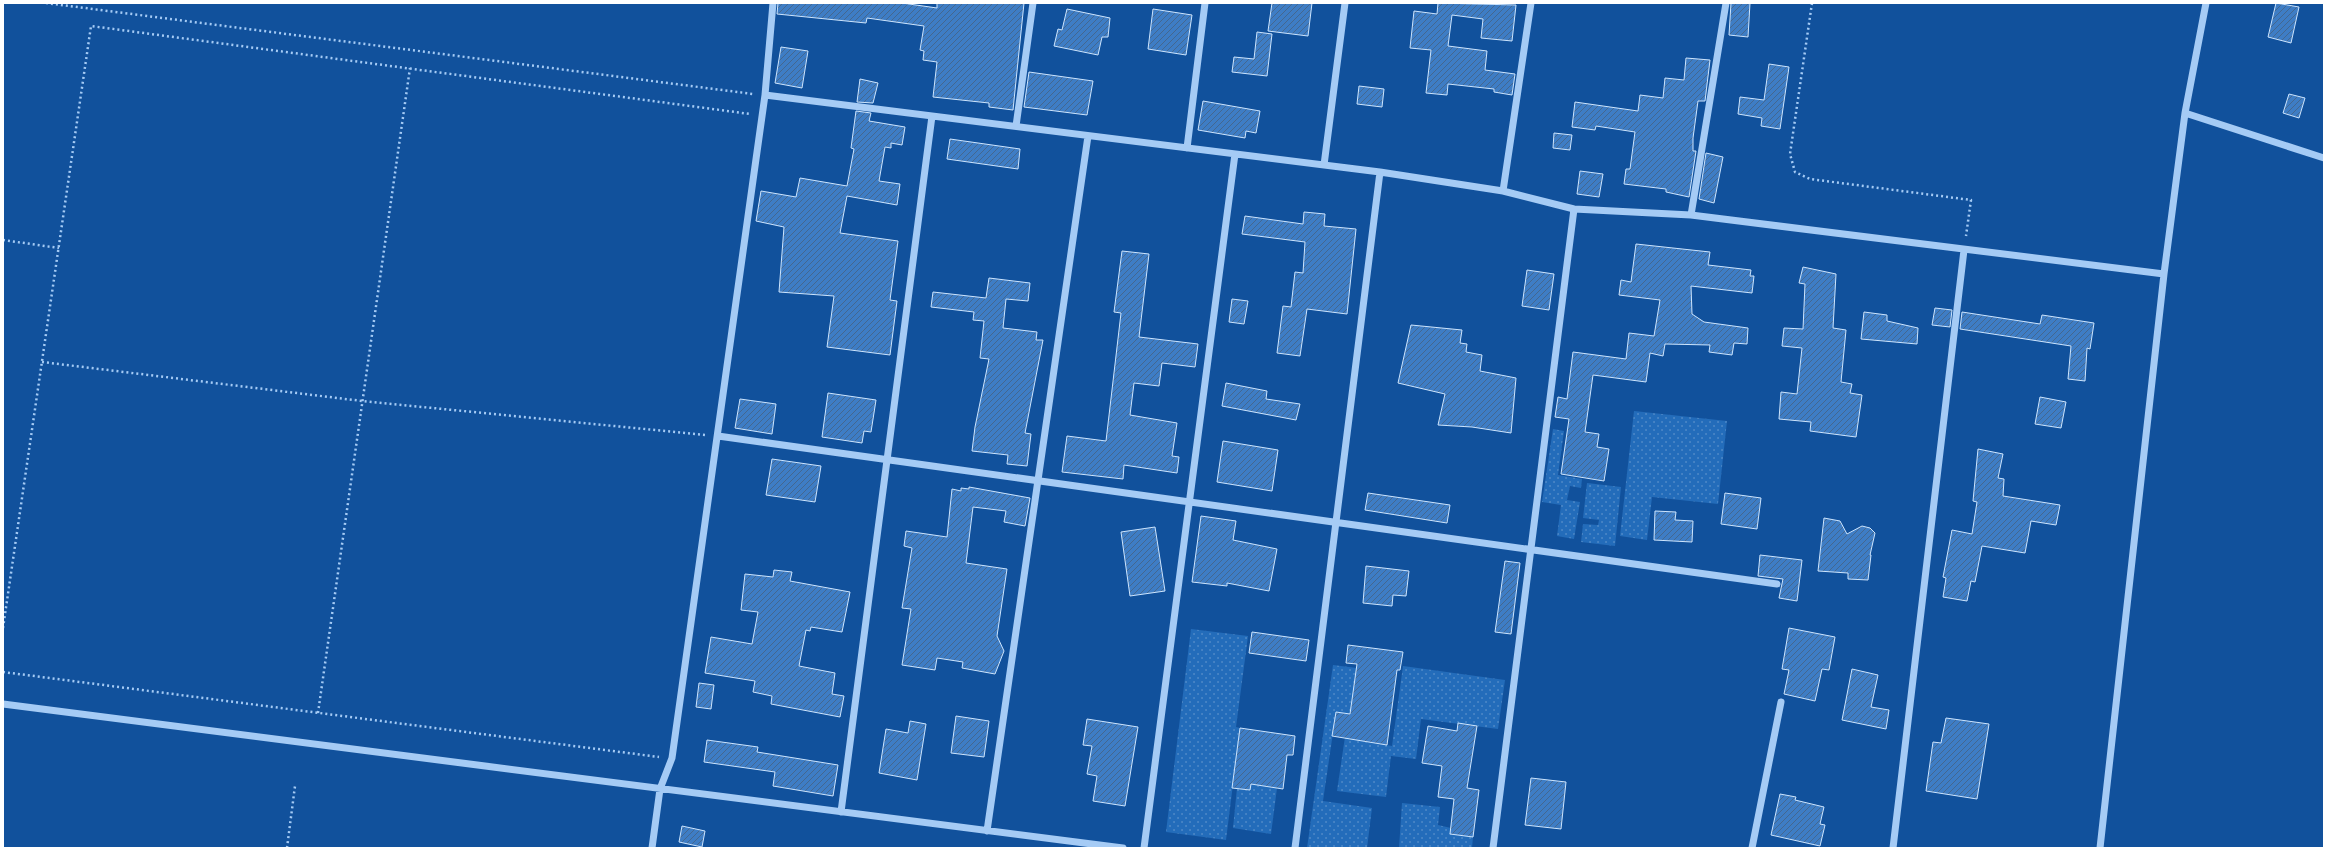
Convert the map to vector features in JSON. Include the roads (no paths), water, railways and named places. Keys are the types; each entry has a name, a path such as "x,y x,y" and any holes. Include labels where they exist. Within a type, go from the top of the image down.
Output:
{"street":[{"path":"652,848 660,788 672,758 765,95 773,3"},
{"path":"1016,126 1033,3"},
{"path":"1187,148 1206,3"},
{"path":"1324,165 1345,3"},
{"path":"1503,190 1531,3"},
{"path":"1691,215 1726,3"},
{"path":"2100,848 2164,274 2185,113 2206,3"},
{"path":"765,95 1380,172 1503,190 1574,209 1691,215 2164,274"},
{"path":"2185,113 2324,158"},
{"path":"841,812 932,116"},
{"path":"987,830 1088,136"},
{"path":"1144,848 1235,154"},
{"path":"1296,848 1380,172"},
{"path":"1493,848 1532,550 1574,209"},
{"path":"1893,848 1964,250"},
{"path":"718,436 1777,584"},
{"path":"1752,848 1781,702"},
{"path":"3,704 1123,848"}]}
